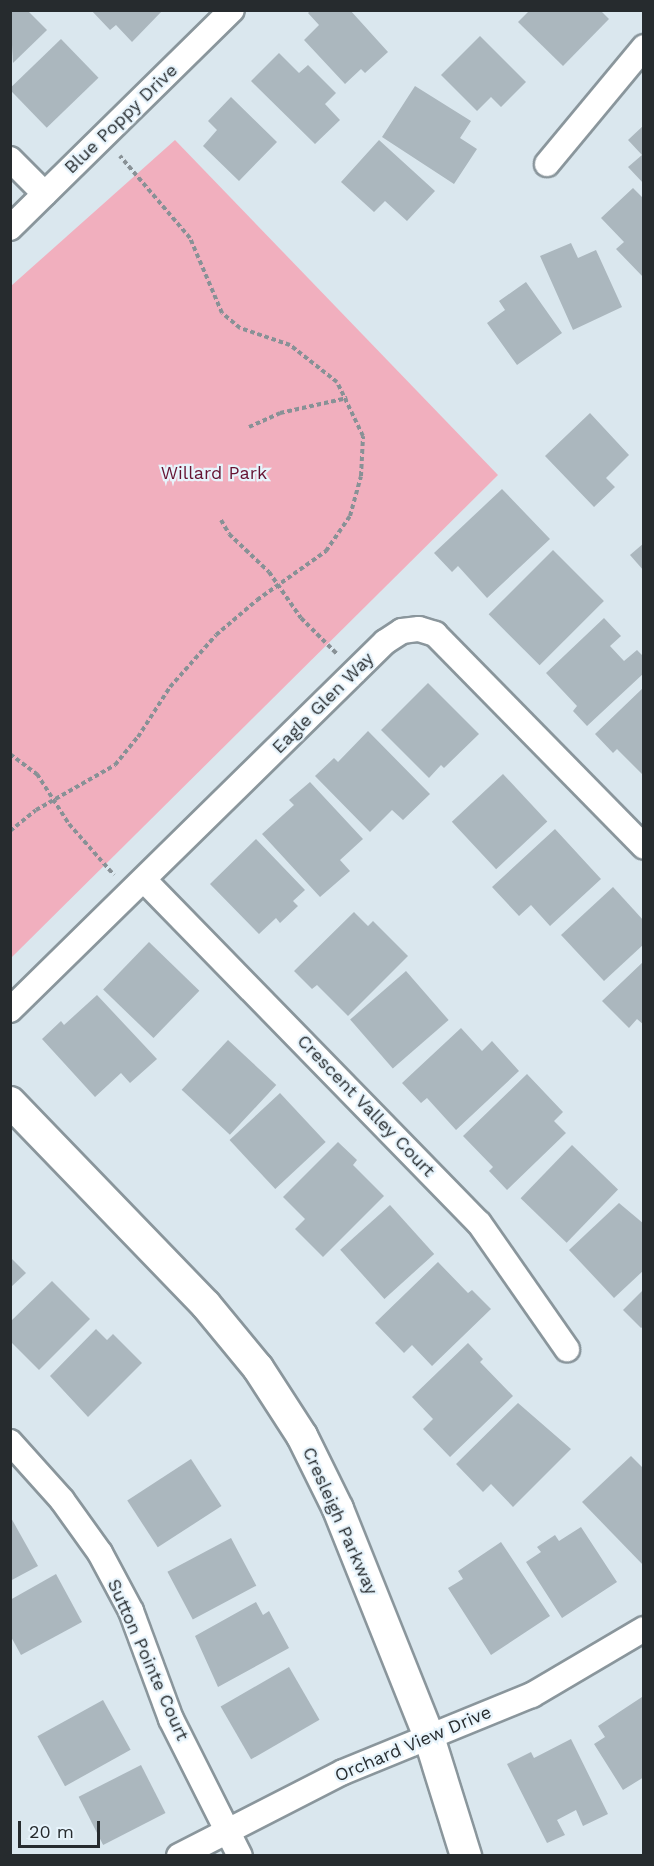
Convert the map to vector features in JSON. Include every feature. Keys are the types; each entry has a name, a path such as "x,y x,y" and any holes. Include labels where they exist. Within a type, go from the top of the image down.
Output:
{"street":[{"name":"Blue Poppy Drive","path":"10,228 232,10"},
{"path":"547,164 644,47"},
{"path":"10,159 45,194"},
{"name":"Eagle Glen Way","path":"10,1010 385,642 402,631 419,629 435,634 644,847"},
{"name":"Crescent Valley Court","path":"144,880 479,1223 567,1349"},
{"name":"Cresleigh Parkway","path":"10,1102 206,1305 258,1368 302,1436 339,1509 429,1737 466,1856"},
{"name":"Sutton Pointe Court","path":"10,1442 62,1500 100,1553 130,1611 171,1719 240,1856"},
{"name":"Orchard View Drive","path":"179,1856 343,1772 532,1695 644,1629"}],"path":[{"path":"10,831 55,799 84,786 114,765 183,670 235,617 277,585 310,566 326,551 350,516 364,457 363,436 337,381 306,355 240,328 222,314 190,238 103,137"},
{"path":"249,427 280,413 347,398"},
{"path":"221,520 302,618 356,671"},
{"path":"10,754 37,774 69,824 116,877"}],"green space":[{"name":"Willard Park","path":"175,140 498,475 11,958 11,286"}],"building":[{"path":"10,10 27,10 47,30 13,63"},
{"path":"91,10 163,10 132,42 116,25 110,30"},
{"path":"311,10 350,10 388,52 365,73 361,69 345,84 304,40 319,25 308,13"},
{"path":"530,10 600,10 609,19 563,66 518,22"},
{"path":"480,36 526,82 501,107 491,97 477,111 441,75"},
{"path":"61,39 99,78 47,128 10,88"},
{"path":"279,53 299,73 308,65 336,93 325,104 340,120 315,144 251,81"},
{"path":"415,86 471,121 460,138 477,149 454,184 382,137"},
{"path":"231,97 277,142 239,181 203,146 217,130 208,121"},
{"path":"644,125 644,184 628,167 642,155 628,140"},
{"path":"379,140 435,191 407,221 385,201 374,212 341,182"},
{"path":"633,188 644,199 644,278 616,249 624,242 601,218"},
{"path":"571,243 578,258 596,250 622,307 573,330 540,256"},
{"path":"526,282 562,333 517,365 487,323 505,310 499,301"},
{"path":"590,413 629,455 606,478 615,487 594,507 545,456"},
{"path":"502,489 550,539 487,598 458,566 452,572 434,553"},
{"path":"644,543 644,571 630,555"},
{"path":"553,550 604,601 540,665 489,614"},
{"path":"604,618 621,636 610,646 624,661 637,650 644,657 644,673 587,726 573,711 577,706 546,673"},
{"path":"428,683 479,734 444,768 441,765 429,778 381,730"},
{"path":"644,687 644,776 617,749 613,753 595,734"},
{"path":"368,731 430,794 403,820 392,810 370,832 315,776 334,758 338,762"},
{"path":"503,774 547,822 496,869 452,822"},
{"path":"310,782 363,839 340,860 350,871 320,897 262,834 294,805 289,800"},
{"path":"555,829 601,879 550,926 531,905 519,916 492,887"},
{"path":"256,839 305,890 293,901 298,906 280,923 276,918 259,934 210,884"},
{"path":"613,887 644,921 644,944 604,981 561,935"},
{"path":"354,912 368,926 373,921 408,956 348,1016 317,985 312,989 294,971"},
{"path":"149,942 199,991 154,1038 103,989"},
{"path":"644,961 644,1025 637,1019 629,1028 602,1001"},
{"path":"406,971 449,1020 393,1069 350,1020"},
{"path":"97,995 157,1059 130,1083 121,1073 95,1097 42,1039 61,1021 64,1025"},
{"path":"461,1028 482,1051 492,1041 519,1071 456,1130 427,1098 421,1103 402,1083"},
{"path":"228,1040 276,1085 230,1135 182,1090"},
{"path":"527,1074 563,1112 554,1121 566,1133 507,1190 489,1171 493,1167 463,1136"},
{"path":"280,1093 326,1142 275,1189 230,1140"},
{"path":"338,1142 357,1160 353,1165 384,1196 323,1257 295,1229 305,1219 283,1197"},
{"path":"572,1145 618,1189 567,1243 521,1198"},
{"path":"619,1203 644,1224 644,1270 614,1298 569,1250"},
{"path":"390,1205 434,1254 384,1299 340,1250"},
{"path":"10,1257 26,1273 10,1288"},
{"path":"438,1262 468,1293 472,1290 491,1309 432,1366 412,1345 404,1353 375,1323"},
{"path":"52,1281 90,1319 39,1370 10,1341 10,1322"},
{"path":"644,1289 644,1326 641,1328 623,1310"},
{"path":"96,1329 107,1340 113,1334 142,1363 88,1417 50,1376"},
{"path":"468,1343 483,1359 480,1362 513,1396 450,1457 423,1429 433,1419 412,1397"},
{"path":"518,1403 571,1449 513,1507 491,1484 483,1492 456,1464"},
{"path":"631,1456 644,1469 644,1566 582,1502"},
{"path":"191,1459 221,1506 158,1547 127,1500"},
{"path":"10,1516 38,1566 10,1581"},
{"path":"581,1527 617,1582 562,1618 526,1562 541,1552 537,1547 555,1535 559,1541"},
{"path":"231,1538 256,1586 193,1619 167,1572"},
{"path":"501,1542 550,1616 491,1655 448,1588 463,1579 458,1571"},
{"path":"56,1574 82,1622 21,1655 10,1635 10,1600"},
{"path":"256,1602 263,1615 269,1611 289,1648 218,1687 195,1636"},
{"path":"289,1667 320,1720 251,1759 221,1706"},
{"path":"642,1697 644,1777 623,1790 594,1744 605,1737 598,1726"},
{"path":"103,1700 131,1750 65,1786 37,1736"},
{"path":"571,1739 608,1814 583,1826 576,1810 557,1820 565,1835 547,1843 507,1764 531,1752 534,1758"},
{"path":"141,1765 166,1813 103,1845 79,1797"}]}
